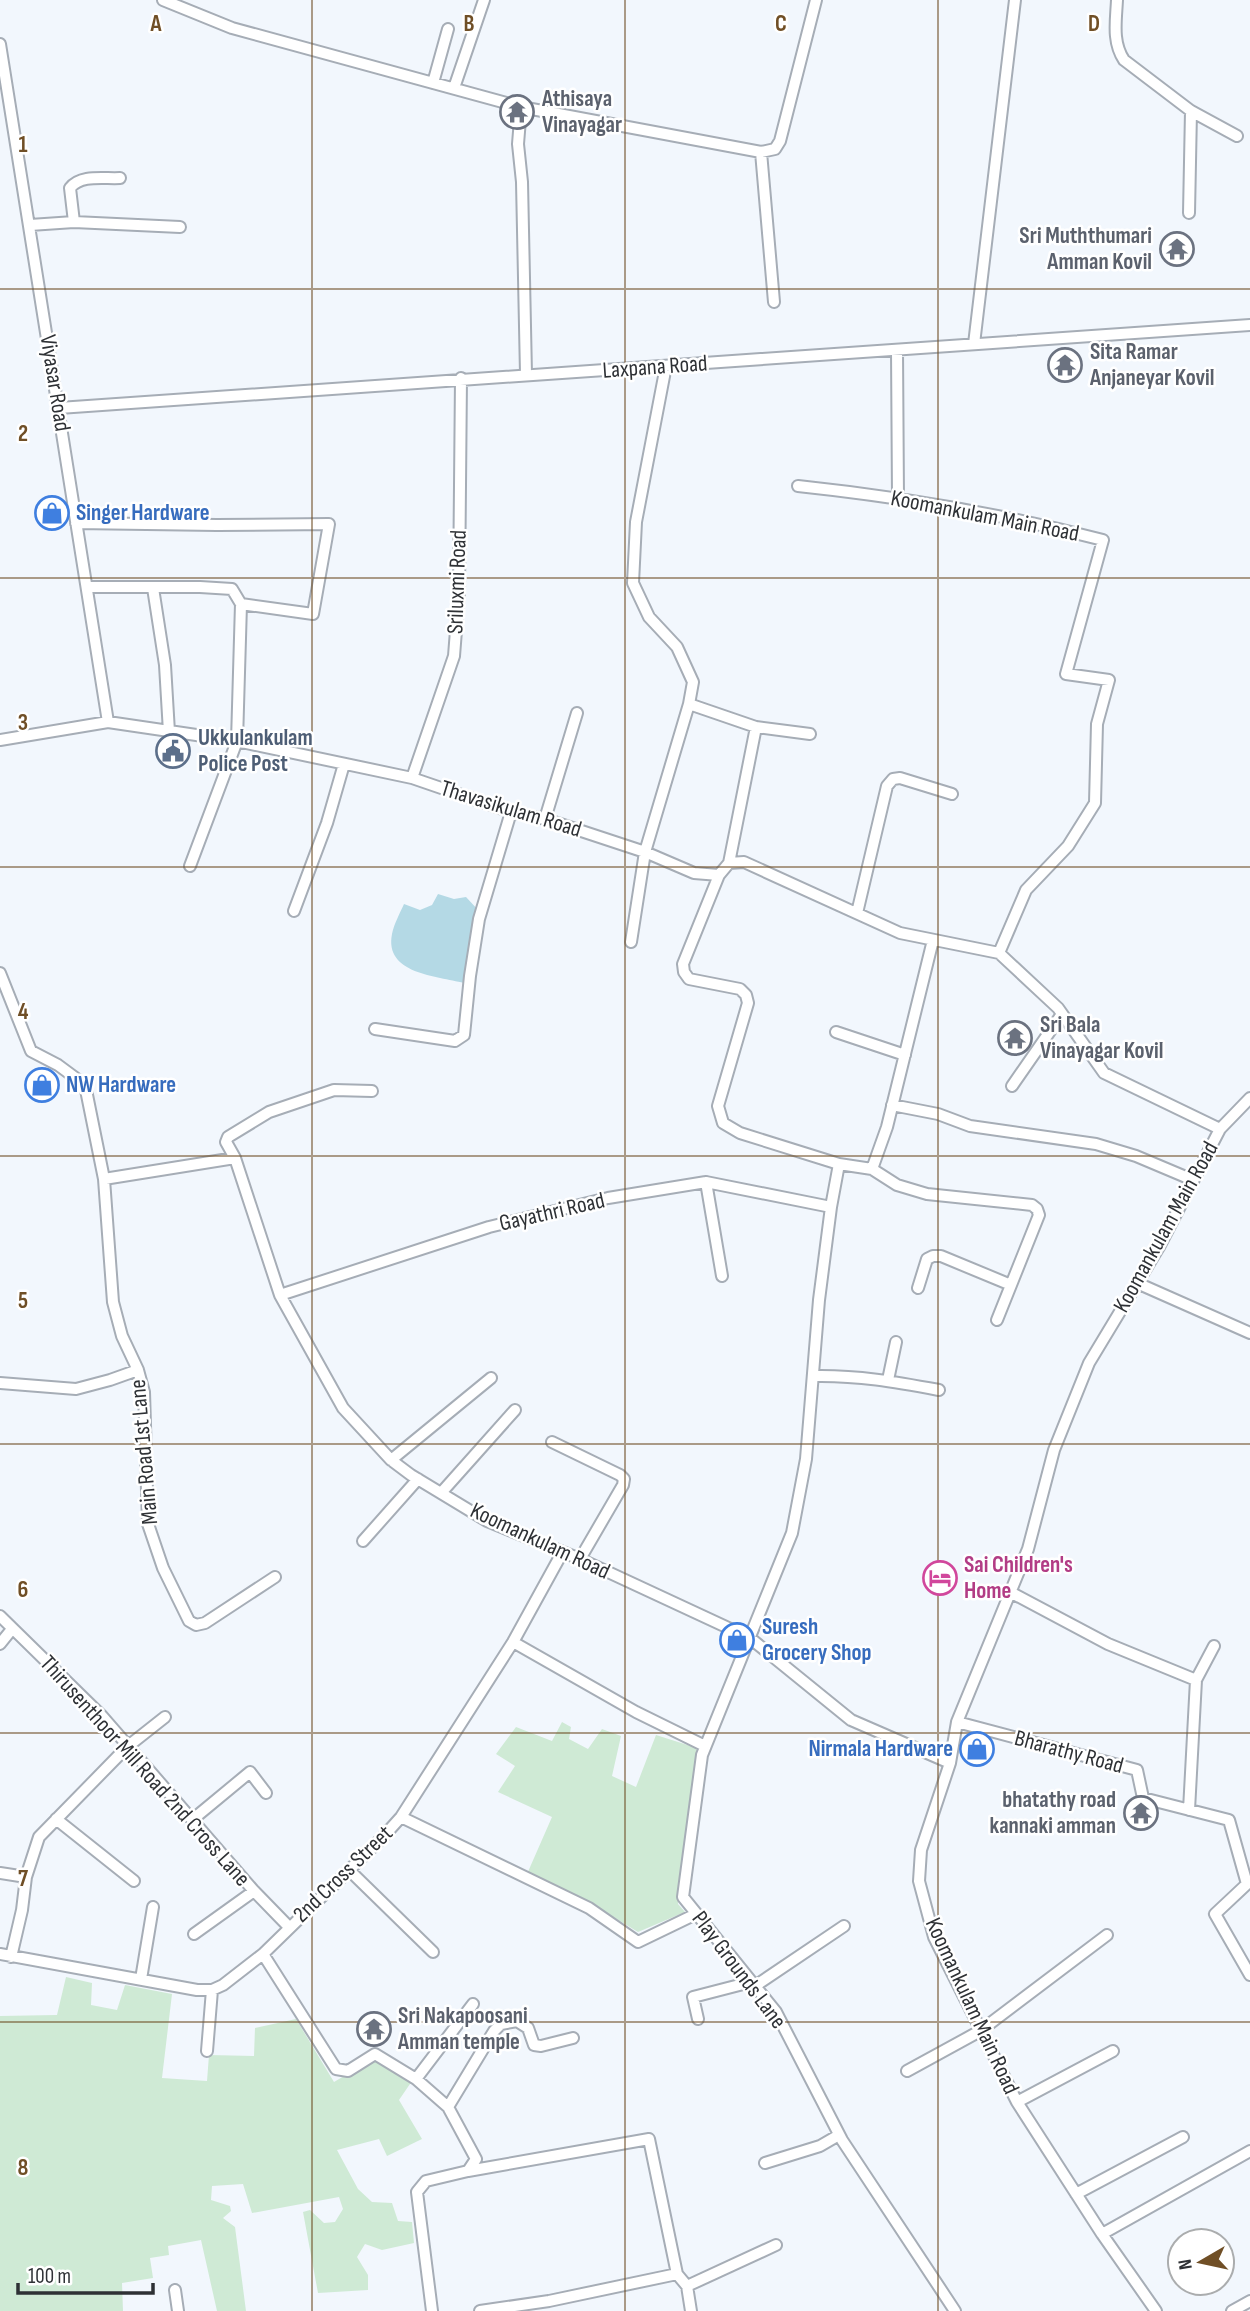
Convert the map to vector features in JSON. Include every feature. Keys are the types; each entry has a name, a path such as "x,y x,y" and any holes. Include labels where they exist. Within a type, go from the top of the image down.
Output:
{"street":[{"path":"163,0 232,28 521,107 761,152 775,149 780,142 816,0"},
{"path":"454,88 484,0"},
{"path":"974,344 1014,0"},
{"path":"1117,0 1115,39 1124,60 1191,111 1237,136"},
{"path":"433,83 448,29"},
{"name":"Viyasar Road","path":"0,44 108,722"},
{"path":"521,107 518,144 522,182 526,374"},
{"path":"1189,213 1191,111"},
{"path":"761,152 774,302"},
{"path":"74,222 71,188 73,184 81,179 120,178"},
{"path":"30,225 74,222 180,228"},
{"name":"Laxpana Road","path":"59,408 1250,325"},
{"path":"897,350 898,498"},
{"path":"631,942 645,852 689,704 693,682 677,647 649,617 632,583 635,522 666,366"},
{"name":"Sriluxmi Road","path":"412,778 454,656 459,592 461,378"},
{"name":"Koomankulam Main Road","path":"798,486 898,498 1037,523 1103,541 1066,674 1109,680 1097,724 1095,803 1068,846 1026,890 999,953 1062,1014 1104,1073 1220,1129 1159,1247 1090,1363 1054,1450 1028,1549 957,1722 950,1763 921,1850 919,1881 934,1937 1017,2102 1102,2234 1156,2311"},
{"path":"76,523 329,524 313,614 241,604"},
{"path":"87,587 232,589 241,604 237,741 190,866"},
{"path":"153,587 165,665 169,732"},
{"path":"689,704 756,727 810,734"},
{"path":"545,819 577,713"},
{"name":"Thavasikulam Road","path":"0,740 108,722 237,741 412,778 511,812 545,819 645,852 694,873 719,875"},
{"path":"756,727 729,863 719,875 683,964 684,972 690,979 740,989 746,995 748,1003 718,1106 723,1123 740,1133 839,1164 872,1169 897,1185 927,1194 1032,1205 1039,1215 997,1320"},
{"path":"294,911 327,823 344,764"},
{"path":"857,913 887,786 893,779 900,778 952,794"},
{"path":"375,1029 455,1041 464,1035 479,919 511,812"},
{"path":"729,863 744,862 900,933 999,953"},
{"path":"872,1169 892,1104 933,940"},
{"path":"0,973 32,1051 58,1065 85,1085 104,1179 235,1158 226,1142 228,1137 269,1112 334,1090 372,1091"},
{"path":"1012,1086 1062,1014"},
{"path":"836,1032 905,1055"},
{"path":"1220,1129 1250,1098"},
{"path":"892,1104 938,1114 970,1126 1096,1144 1136,1156 1194,1180"},
{"name":"Koomankulam Road","path":"235,1158 281,1295 344,1408 391,1460 487,1521 580,1559 750,1637 851,1720 950,1763"},
{"name":"Play Grounds Lane","path":"839,1164 819,1300 806,1459 792,1532 702,1755 683,1897 776,2012 839,2135 955,2311"},
{"name":"Main Road 1st Lane","path":"104,1179 113,1302 122,1336 138,1370 144,1392 148,1524 163,1568 189,1621 196,1625 205,1623 275,1577"},
{"path":"706,1182 722,1276"},
{"name":"Gayathri Road","path":"281,1295 489,1227 608,1198 706,1182 831,1207"},
{"path":"918,1287 927,1259 933,1256 941,1256 1011,1285"},
{"path":"1138,1283 1250,1333"},
{"path":"888,1380 896,1342"},
{"path":"0,1383 76,1389 138,1370"},
{"path":"813,1376 888,1380 939,1390"},
{"path":"391,1460 491,1378"},
{"path":"441,1493 515,1410"},
{"path":"552,1442 624,1479 580,1559"},
{"path":"363,1541 418,1479"},
{"name":"2nd Cross Street","path":"212,1990 223,1985 263,1954 401,1818 513,1642 562,1553"},
{"path":"1010,1592 1108,1644 1196,1680"},
{"name":"Thirusenthoor Mill Road 2nd Cross Lane","path":"0,1616 102,1716 254,1891 289,1927"},
{"path":"0,1644 12,1629"},
{"path":"513,1642 636,1712 705,1746"},
{"path":"1189,1810 1196,1680 1214,1646"},
{"path":"165,1717 127,1747 39,1837 26,1877 22,1910 6,1955 197,1990 212,1990 207,2050"},
{"name":"Bharathy Road","path":"957,1722 1137,1770 1143,1798 1229,1820 1247,1884 1215,1914 1250,1975"},
{"path":"192,1820 250,1772 266,1793"},
{"path":"401,1818 589,1908 638,1942 696,1914"},
{"path":"56,1819 134,1881"},
{"path":"349,1870 433,1952"},
{"path":"0,1873 26,1877"},
{"path":"194,1934 254,1891"},
{"path":"141,1979 153,1907"},
{"path":"698,2019 693,1997 753,1984 844,1926"},
{"path":"907,2071 980,2031 1107,1934"},
{"path":"263,1954 337,2068 348,2071 375,2054 416,2079 448,2107 476,2159 468,2171"},
{"path":"416,2079 473,2004"},
{"path":"448,2107 494,2031 501,2024 517,2021 528,2028 534,2045 541,2046 573,2038"},
{"path":"1017,2102 1113,2051"},
{"path":"765,2163 820,2146 839,2135"},
{"path":"1076,2194 1184,2137"},
{"path":"432,2311 418,2192 426,2181 649,2139 677,2274 687,2286 691,2311"},
{"path":"1102,2234 1250,2151"},
{"path":"687,2286 776,2245"},
{"path":"480,2311 549,2306 677,2274"},
{"path":"175,2290 178,2311"},
{"path":"1232,2311 1250,2301"}],"green space":[{"path":"562,1722 571,1727 569,1739 588,1749 602,1729 621,1736 612,1776 636,1787 656,1735 697,1748 678,1904 685,1912 638,1932 592,1904 527,1874 552,1817 498,1792 515,1766 496,1754 516,1727 552,1741"},
{"path":"66,1977 92,1983 91,2005 117,2010 125,1985 172,1994 162,2078 207,2081 209,2055 254,2056 255,2028 296,2019 334,2082 373,2059 412,2081 399,2100 422,2139 387,2156 379,2139 337,2150 358,2189 372,2202 392,2203 398,2221 412,2222 414,2243 382,2250 365,2244 357,2257 368,2275 368,2290 318,2293 303,2212 310,2210 324,2223 335,2222 343,2209 339,2197 252,2213 243,2184 212,2186 211,2200 230,2206 231,2211 223,2218 235,2227 246,2311 217,2311 201,2240 168,2246 169,2255 150,2258 153,2278 122,2283 123,2311 0,2311 0,2016 57,2015"}],"water":[{"path":"438,894 454,899 466,897 479,911 464,983 415,971 396,958 392,947 393,930 404,904 420,910 432,905"}],"place":[{"name":"Athisaya Vinayagar","path":"517,112"},
{"name":"Sri Muththumari Amman Kovil","path":"1177,249"},
{"name":"Sita Ramar Anjaneyar Kovil","path":"1065,365"},
{"name":"Singer Hardware","path":"52,513"},
{"name":"Ukkulankulam Police Post","path":"173,751"},
{"name":"Sri Bala Vinayagar Kovil","path":"1015,1038"},
{"name":"NW Hardware","path":"42,1085"},
{"name":"Sai Children's Home","path":"940,1578"},
{"name":"Suresh Grocery Shop","path":"737,1640"},
{"name":"Nirmala Hardware","path":"977,1749"},
{"name":"bhatathy road kannaki amman","path":"1141,1813"},
{"name":"Sri Nakapoosani Amman temple","path":"374,2029"}]}
